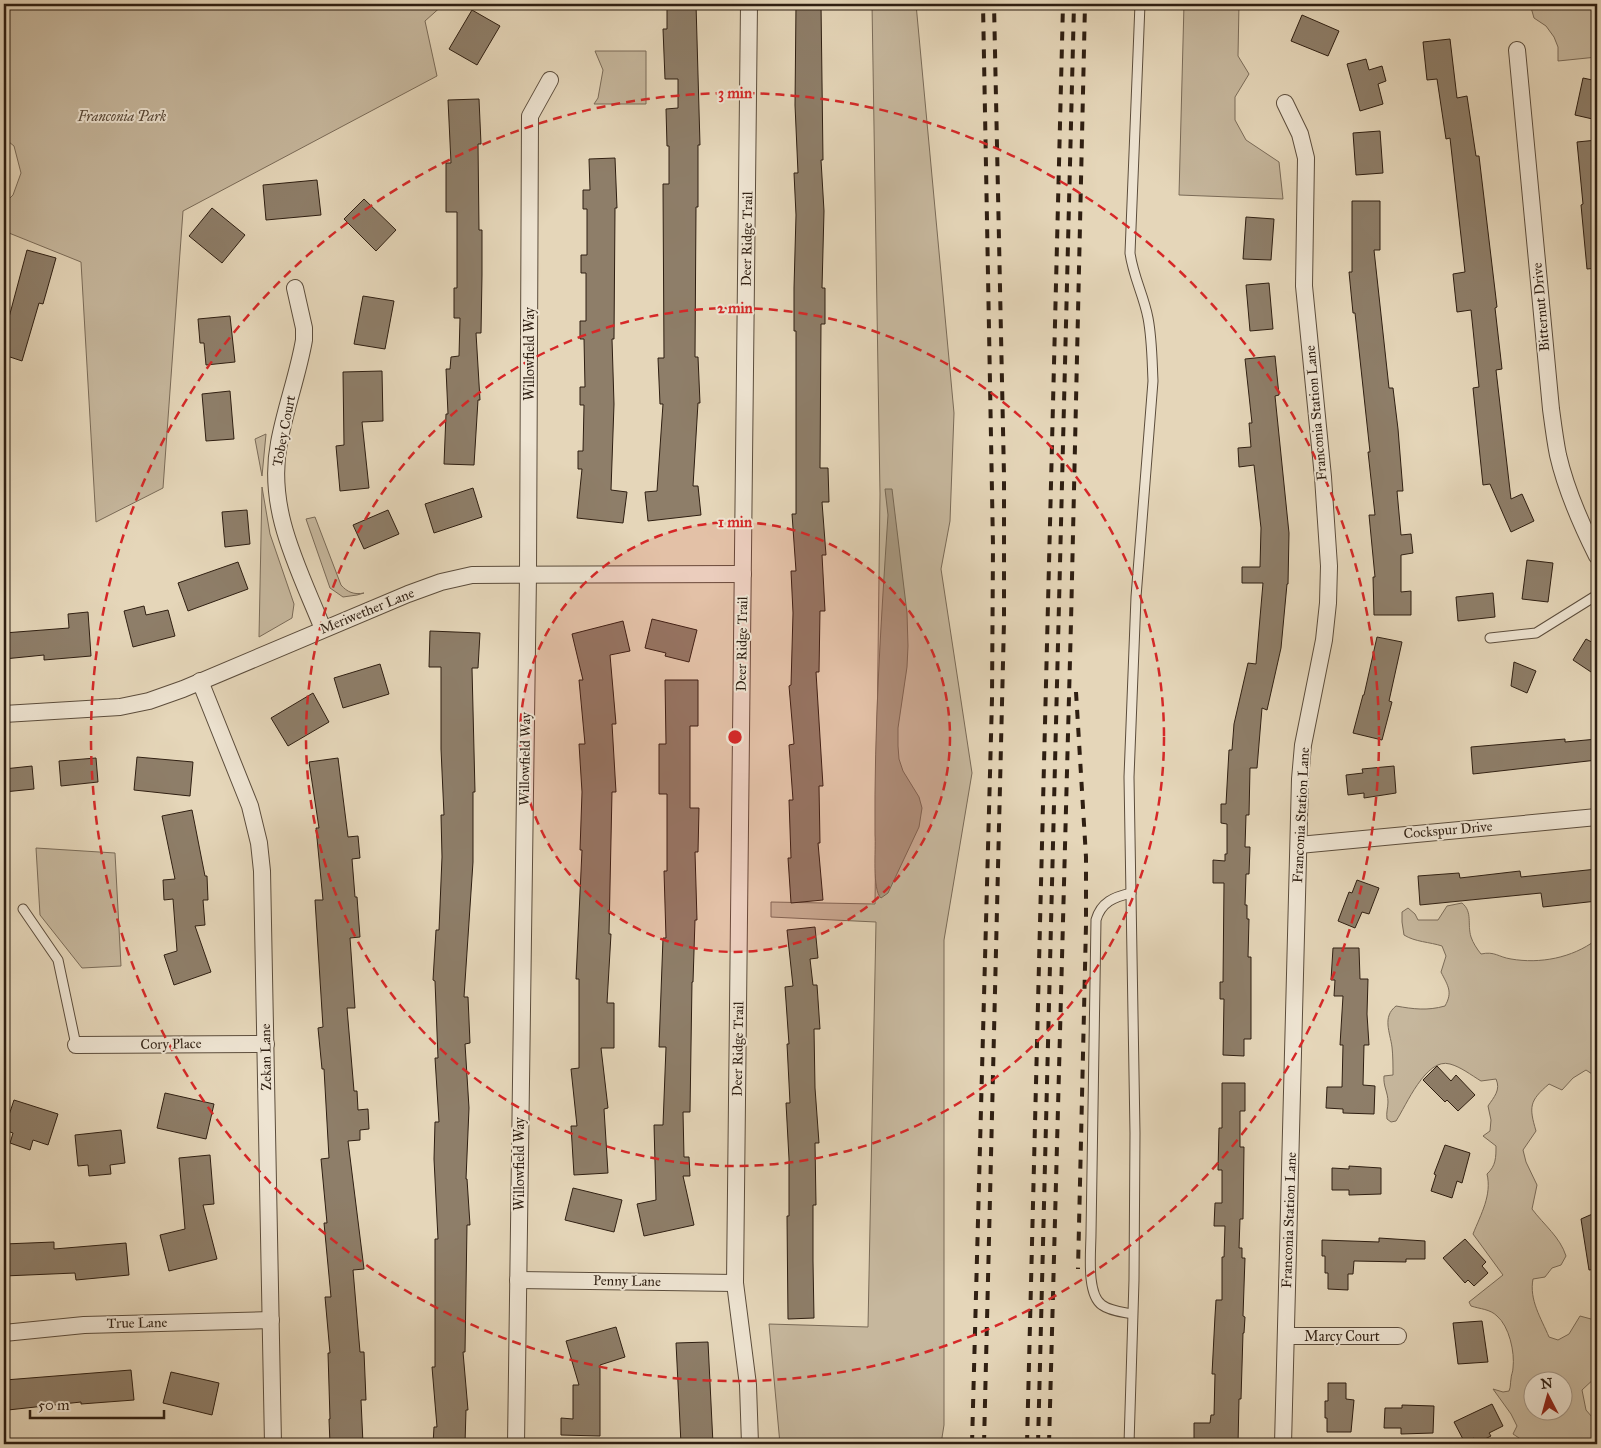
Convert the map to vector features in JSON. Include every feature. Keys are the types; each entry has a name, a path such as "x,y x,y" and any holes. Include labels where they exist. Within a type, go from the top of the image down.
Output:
{"street":[{"name":"Deer Ridge Trail","path":"749,4 735,1283 748,1385 750,1444"},
{"name":"Bitternut Drive","path":"1517,50 1551,409 1558,455 1570,497 1597,556"},
{"name":"Willowfield Way","path":"516,1444 528,574 530,116 550,80"},
{"name":"Franconia Station Lane","path":"1283,1444 1303,745 1324,640 1329,566 1323,477 1304,286 1306,158 1300,134 1285,103"},
{"name":"Tobey Court","path":"295,288 304,328 304,340 279,444 276,494 286,540 323,629"},
{"name":"Meriwether Lane","path":"4,714 120,707 149,700 441,582 472,575 743,574"},
{"name":"Zekan Lane","path":"200,681 250,806 259,843 262,871 273,1444"},
{"name":"Cockspur Drive","path":"1299,845 1597,817"},
{"name":"Cory Place","path":"76,1045 266,1044"},
{"name":"Penny Lane","path":"518,1280 735,1283"},
{"name":"True Lane","path":"4,1333 84,1324 271,1320"},
{"name":"Marcy Court","path":"1286,1336 1398,1336"}],"lane":[{"path":"1129,1444 1134,1280 1135,1133 1129,777 1136,597 1153,381 1148,317 1132,269 1130,253 1140,4"},
{"path":"1490,638 1536,632 1597,595"},
{"path":"1131,893 1117,896 1109,901 1099,910 1096,920 1091,1285 1095,1299 1101,1304 1110,1310 1132,1314"},
{"path":"22,909 58,960 76,1045"}],"green space":[{"name":"Franconia Park","path":"4,4 444,4 425,21 437,76 183,211 163,488 96,522 81,262 4,231 4,204 13,195 21,173 14,146 4,138"},
{"path":"872,4 916,4 954,413 950,521 941,569 972,773 944,940 944,1425 941,1444 780,1444 769,1324 868,1327 876,922 771,917 771,902 875,904 880,494"},
{"path":"1184,4 1239,4 1238,56 1249,74 1235,97 1235,120 1246,140 1279,162 1283,199 1179,195"},
{"path":"1530,4 1597,4 1597,57 1558,61 1558,47 1554,37 1546,26 1534,18"},
{"path":"595,51 646,51 646,104 594,104 598,98 603,70"},
{"path":"266,434 262,476 255,439"},
{"path":"262,487 270,534 294,604 292,618 259,637"},
{"path":"315,517 341,585 351,592 357,594 364,593 343,597 330,588 306,519"},
{"path":"36,848 115,853 121,966 82,968 40,915"},
{"path":"1462,903 1469,914 1471,937 1481,954 1486,953 1533,961 1555,958 1577,951 1596,940 1594,932 1597,932 1597,1074 1592,1074 1586,1070 1573,1078 1562,1090 1549,1084 1542,1090 1532,1105 1532,1116 1536,1131 1523,1150 1526,1162 1537,1185 1532,1209 1556,1237 1566,1256 1561,1265 1552,1268 1545,1277 1533,1279 1534,1302 1539,1316 1549,1337 1558,1340 1569,1334 1580,1316 1591,1319 1597,1316 1597,1376 1582,1390 1586,1410 1592,1417 1592,1429 1597,1444 1522,1444 1522,1440 1513,1434 1517,1426 1511,1414 1493,1389 1503,1392 1510,1389 1513,1369 1512,1347 1508,1333 1501,1320 1488,1311 1471,1306 1469,1302 1503,1275 1473,1234 1487,1197 1487,1174 1494,1165 1496,1158 1496,1146 1483,1136 1490,1131 1491,1120 1488,1106 1498,1087 1496,1079 1481,1081 1454,1065 1441,1064 1425,1075 1396,1121 1391,1122 1387,1119 1388,1098 1384,1076 1393,1075 1392,1047 1388,1025 1389,1015 1396,1006 1432,1009 1445,1006 1449,997 1447,985 1441,972 1446,956 1442,946 1418,941 1404,935 1402,912 1408,908 1415,914 1418,920 1438,920 1447,906"}],"shaded area":[{"path":"885,489 892,489 907,613 907,667 898,728 899,759 903,771 919,797 922,808 919,827 888,893 881,898 878,894 875,878 875,795 878,675 888,515"}],"building":[{"path":"667,4 696,4 700,145 698,145 698,207 696,207 695,357 698,357 700,403 698,403 693,486 698,486 701,515 648,521 645,492 657,491 663,404 660,404 658,358 664,358 663,184 669,184 669,146 667,146 666,109 678,108 678,79 665,79 663,29 667,29"},
{"path":"796,4 821,4 823,160 821,160 824,211 822,288 825,288 825,324 821,324 820,468 828,468 829,502 822,502 826,555 822,555 825,611 820,611 819,672 816,672 823,786 819,786 820,843 818,843 823,900 791,903 788,858 791,858 789,800 793,800 789,745 794,744 789,686 791,685 793,613 791,571 796,571 792,514 796,514 796,331 794,331 794,288 796,215 794,173 798,173 795,105"},
{"path":"472,10 500,26 477,65 449,49"},
{"path":"1302,15 1339,31 1328,56 1291,41"},
{"path":"1450,39 1457,98 1467,96 1476,156 1479,156 1497,307 1495,308 1502,369 1496,370 1511,499 1522,494 1534,521 1511,532 1490,484 1483,485 1473,388 1479,387 1471,310 1457,312 1453,274 1465,272 1450,138 1446,139 1437,79 1427,80 1423,42"},
{"path":"1366,59 1369,70 1382,66 1386,81 1378,84 1383,104 1360,111 1347,64"},
{"path":"1583,78 1597,81 1597,120 1575,115"},
{"path":"479,99 481,144 478,144 479,230 482,230 482,275 481,333 476,333 480,400 478,400 474,465 444,464 446,414 448,414 446,369 450,369 451,357 459,356 460,318 454,318 454,288 457,288 457,212 446,212 446,163 451,163 448,100"},
{"path":"1380,131 1383,173 1356,175 1353,133"},
{"path":"1597,140 1597,268 1587,269 1577,142"},
{"path":"615,158 617,208 615,208 614,339 612,339 614,404 611,490 627,492 623,523 577,518 582,469 578,469 578,451 583,451 584,405 580,405 580,387 585,387 584,339 580,339 580,321 586,321 586,273 581,273 581,255 587,255 587,209 583,209 583,190 590,190 589,159"},
{"path":"317,180 321,215 266,220 263,185"},
{"path":"364,199 396,230 376,251 344,219"},
{"path":"1352,201 1380,201 1380,250 1374,250 1389,388 1393,388 1398,429 1403,491 1397,491 1401,535 1411,534 1413,553 1401,555 1401,592 1411,591 1411,615 1374,615 1373,577 1375,577 1369,515 1375,515 1368,452 1370,452 1349,272 1352,272"},
{"path":"212,208 245,235 222,263 189,236"},
{"path":"1246,217 1274,219 1271,260 1243,259"},
{"path":"27,250 56,258 43,304 39,303 22,361 4,355 4,336"},
{"path":"1269,283 1273,329 1250,331 1246,285"},
{"path":"363,296 394,301 385,349 354,344"},
{"path":"230,316 235,362 206,365 204,343 200,343 198,319"},
{"path":"1275,356 1279,395 1275,396 1289,533 1288,584 1281,648 1267,710 1262,708 1257,768 1250,768 1249,815 1246,815 1245,847 1250,847 1249,874 1246,874 1245,905 1247,905 1247,919 1249,919 1248,957 1251,957 1251,1039 1244,1039 1244,1056 1223,1055 1224,999 1220,999 1220,982 1223,982 1224,883 1213,883 1213,860 1225,861 1225,854 1227,854 1227,824 1221,823 1221,804 1226,804 1229,750 1232,750 1234,724 1248,663 1256,664 1263,583 1242,583 1242,567 1260,567 1261,528 1254,465 1239,467 1238,448 1251,447 1249,423 1252,423 1245,359"},
{"path":"382,371 383,421 362,422 369,488 340,491 336,446 344,445 343,372"},
{"path":"230,391 234,439 206,441 202,394"},
{"path":"473,488 482,517 434,533 425,504"},
{"path":"247,510 250,544 225,547 222,512"},
{"path":"388,510 399,534 364,549 353,525"},
{"path":"1527,560 1553,563 1548,602 1522,599"},
{"path":"238,562 248,589 188,611 178,583"},
{"path":"1493,593 1495,617 1458,621 1456,597"},
{"path":"144,606 146,615 168,610 175,636 133,647 124,611"},
{"path":"88,612 91,656 44,660 44,655 4,659 4,633 69,628 68,614"},
{"path":"652,619 697,630 689,662 665,656 666,653 645,648"},
{"path":"623,621 630,651 610,655 616,724 612,724 616,792 612,792 609,934 611,934 607,1003 614,1003 614,1048 601,1048 608,1108 604,1109 608,1173 574,1175 571,1126 577,1126 571,1069 579,1068 579,979 576,979 582,850 580,850 582,792 579,744 585,744 579,680 583,680 572,634"},
{"path":"430,631 480,633 478,668 472,668 475,792 473,792 473,862 464,997 468,997 470,1043 465,1044 469,1108 466,1179 470,1225 467,1225 465,1352 463,1352 468,1410 466,1410 465,1444 433,1444 434,1427 437,1427 432,1367 435,1367 435,1239 438,1239 434,1159 435,1122 439,1122 435,1058 438,1058 435,981 433,980 436,930 439,930 442,857 441,815 444,815 441,749 441,667 429,667"},
{"path":"1377,637 1402,642 1389,701 1392,702 1382,740 1353,733"},
{"path":"1586,639 1597,645 1597,676 1573,660"},
{"path":"1514,662 1536,671 1527,693 1511,686"},
{"path":"380,664 389,694 343,708 334,678"},
{"path":"665,680 698,680 698,726 690,726 690,808 699,808 698,852 695,852 697,920 695,920 692,982 690,1112 683,1112 684,1157 689,1157 690,1176 683,1176 694,1225 644,1236 637,1204 656,1200 654,1125 663,1125 666,1047 659,1047 663,938 666,938 664,871 667,871 667,794 659,794 659,744 666,744"},
{"path":"313,693 329,722 288,746 271,718"},
{"path":"1565,739 1565,742 1597,739 1597,760 1473,774 1471,747"},
{"path":"137,757 193,762 190,796 134,790"},
{"path":"96,758 98,782 61,786 59,761"},
{"path":"338,758 348,837 358,836 360,858 352,859 360,937 350,938 355,1008 347,1008 354,1091 357,1091 358,1110 368,1109 369,1129 360,1130 360,1140 348,1141 364,1269 353,1270 360,1352 364,1352 366,1400 361,1400 363,1444 330,1444 329,1419 328,1353 330,1353 325,1297 331,1297 324,1223 327,1223 321,1159 329,1158 324,1069 322,1069 318,1028 323,1027 315,900 323,900 316,828 319,828 309,762"},
{"path":"32,766 34,789 4,792 4,769"},
{"path":"1394,766 1396,793 1364,798 1364,793 1348,795 1346,775 1363,773 1362,769"},
{"path":"192,810 205,876 207,876 208,900 203,900 205,925 195,926 211,972 174,985 164,955 177,951 173,899 164,900 163,880 175,879 162,816"},
{"path":"1597,869 1597,901 1543,907 1541,893 1420,905 1418,876 1459,873 1460,878 1520,871 1521,877"},
{"path":"1357,880 1379,888 1369,914 1362,912 1355,928 1338,921 1349,892 1352,893"},
{"path":"815,927 818,958 810,959 813,985 817,985 820,1029 814,1029 815,1088 819,1143 815,1143 816,1205 813,1205 814,1318 788,1319 787,1216 789,1216 789,1159 786,1103 790,1103 787,1044 789,1044 785,987 793,986 787,930"},
{"path":"1333,948 1359,948 1360,979 1368,979 1367,1014 1369,1045 1364,1045 1363,1085 1375,1086 1374,1114 1343,1113 1343,1109 1326,1108 1327,1087 1342,1087 1343,1045 1340,1045 1343,996 1334,996 1335,980 1331,980"},
{"path":"1437,1066 1451,1081 1456,1075 1475,1095 1458,1111 1447,1100 1445,1102 1423,1080"},
{"path":"1222,1083 1245,1083 1245,1111 1240,1111 1240,1147 1244,1147 1243,1219 1240,1219 1239,1248 1242,1248 1242,1258 1245,1258 1243,1316 1245,1317 1238,1444 1216,1444 1216,1439 1194,1439 1194,1423 1210,1423 1211,1415 1214,1415 1215,1374 1212,1374 1215,1316 1216,1300 1222,1300 1222,1257 1224,1257 1225,1226 1214,1226 1215,1203 1222,1203 1222,1170 1218,1170 1219,1128 1222,1128"},
{"path":"165,1093 214,1104 206,1139 157,1128"},
{"path":"14,1100 58,1114 48,1145 33,1140 30,1150 10,1143 13,1133 4,1130"},
{"path":"121,1130 125,1163 110,1165 111,1174 89,1176 88,1165 78,1166 75,1135"},
{"path":"1445,1145 1470,1153 1462,1183 1457,1181 1452,1198 1431,1191 1436,1175 1434,1174"},
{"path":"210,1155 214,1204 203,1205 217,1259 169,1271 160,1235 185,1229 179,1158"},
{"path":"1349,1166 1381,1168 1381,1194 1349,1195 1349,1190 1332,1190 1332,1168 1349,1169"},
{"path":"573,1188 622,1200 614,1232 565,1220"},
{"path":"1597,1212 1597,1269 1589,1270 1581,1219"},
{"path":"1379,1238 1425,1241 1425,1259 1406,1259 1406,1262 1354,1261 1353,1274 1348,1274 1348,1290 1328,1289 1328,1273 1325,1273 1325,1256 1322,1256 1322,1240 1379,1242"},
{"path":"1465,1239 1486,1262 1482,1266 1488,1273 1474,1286 1468,1280 1465,1283 1443,1258"},
{"path":"54,1242 54,1249 126,1243 129,1275 76,1280 75,1273 4,1276 4,1244"},
{"path":"1482,1321 1488,1362 1458,1364 1453,1323"},
{"path":"616,1327 625,1357 600,1365 600,1436 561,1435 561,1418 573,1419 573,1385 579,1385 566,1341"},
{"path":"708,1342 713,1444 681,1444 676,1343"},
{"path":"131,1370 134,1400 81,1404 81,1402 8,1410 5,1380"},
{"path":"171,1372 219,1383 212,1415 163,1403"},
{"path":"1328,1383 1346,1383 1346,1399 1354,1400 1351,1432 1327,1432 1325,1401 1328,1401"},
{"path":"1492,1404 1503,1426 1489,1433 1491,1436 1477,1443 1474,1438 1465,1443 1454,1422"},
{"path":"1402,1405 1434,1406 1433,1433 1401,1434 1401,1428 1384,1428 1385,1408 1402,1408"}],"railway":[{"path":"972,1444 992,699 993,546 983,4"},
{"path":"984,1444 1004,621 1004,476 994,4"},
{"path":"1027,1444 1063,4"},
{"path":"1038,1444 1074,4"},
{"path":"1049,1444 1085,4"},
{"path":"1076,692 1086,857 1078,1269"}]}
